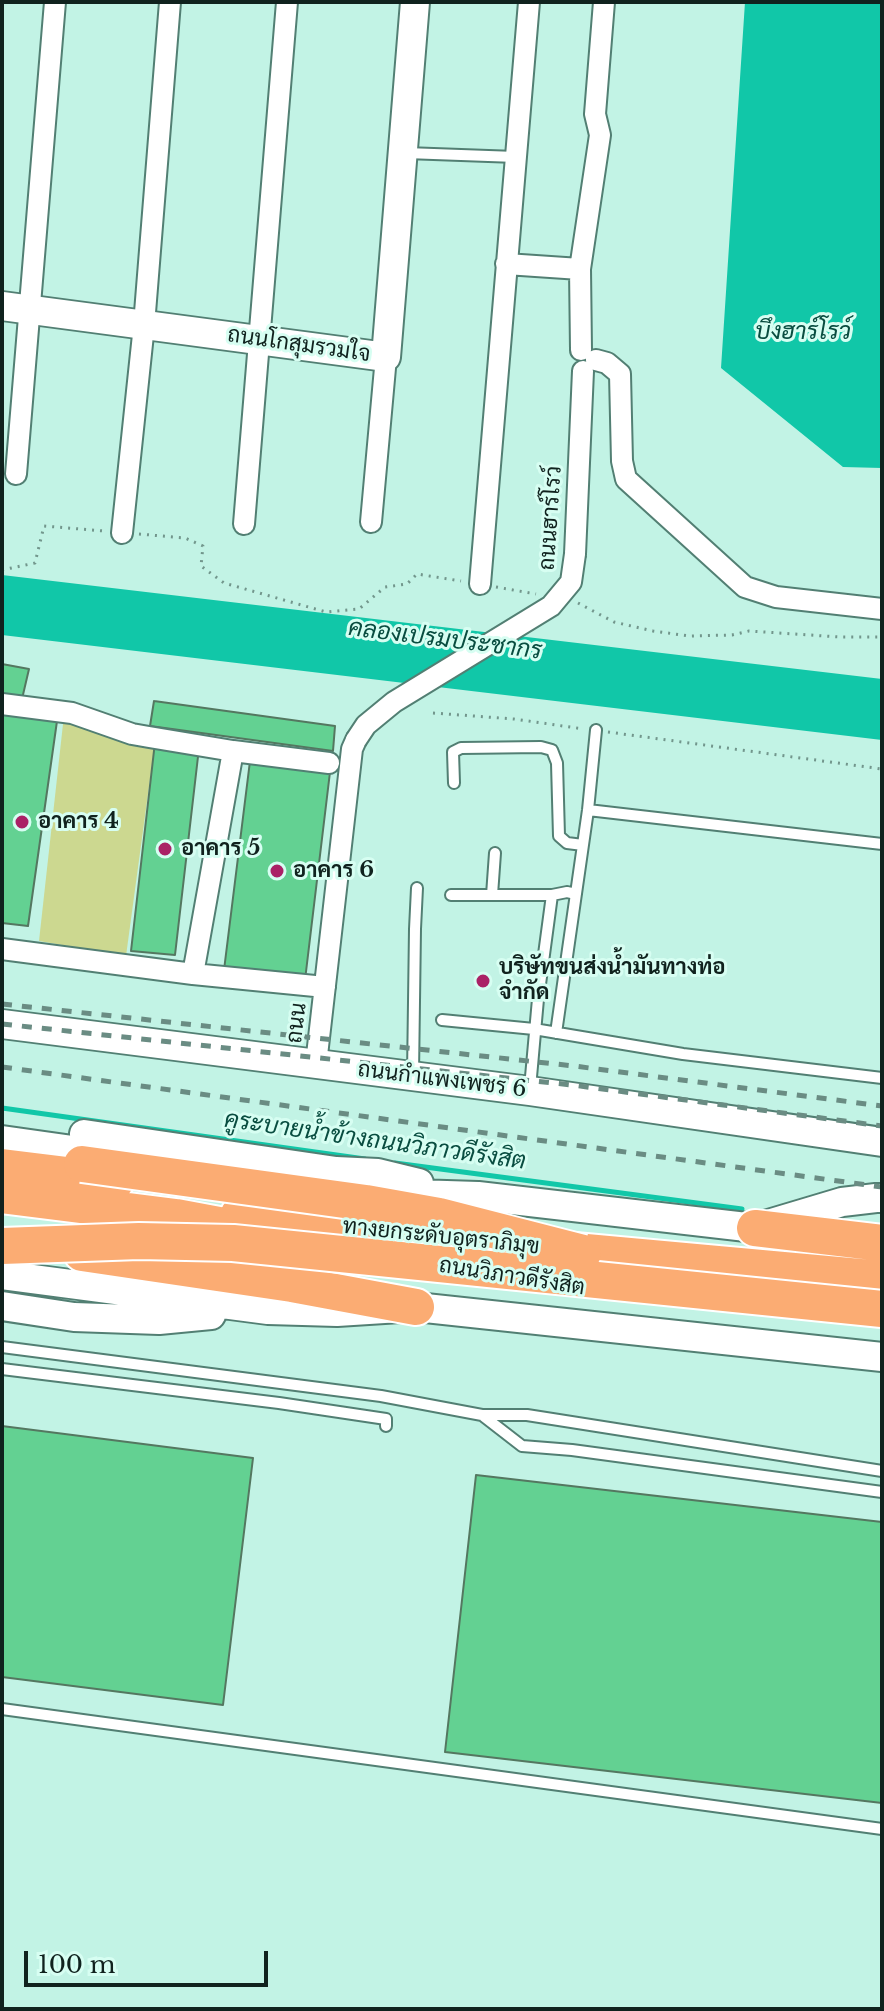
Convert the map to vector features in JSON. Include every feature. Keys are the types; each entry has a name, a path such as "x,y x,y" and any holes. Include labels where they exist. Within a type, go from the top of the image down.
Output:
{"highway":[{"path":"2,1152 366,1203 439,1216 583,1253"},
{"name":"ถนนวิภาวดีรังสิต","path":"2,1167 418,1219 882,1265"},
{"name":"ทางยกระดับอุตราภิมุข","path":"2,1182 265,1218 583,1253 882,1279"},
{"name":"ถนนวิภาวดีรังสิต","path":"2,1195 176,1217 561,1288 882,1318"},
{"name":"ทางยกระดับอุตราภิมุข","path":"2,1219 116,1228 233,1243 882,1309"},
{"path":"755,1228 882,1243"},
{"name":"ทางยกระดับอุตราภิมุข","path":"2,1245 139,1241 233,1243"},
{"path":"2,1245 292,1284 416,1307"}],"main road":[{"name":"ถนนโกสุมรวมใจ","path":"16,308 386,357 415,2"},
{"name":"ถนนกำแพงเพชร 6","path":"2,1024 530,1091 882,1142"},
{"path":"2,1122 336,1171 378,1173 478,1196"},
{"path":"2,1140 381,1193 478,1196 755,1228 842,1202 882,1198"},
{"name":"ถนนวิภาวดีรังสิต","path":"2,1275 268,1310 337,1312 416,1307 882,1357"},
{"path":"2,1306 74,1317 159,1320 268,1310"}],"street":[{"path":"16,474 16,308 55,2"},
{"path":"122,533 144,325 170,2"},
{"path":"244,524 287,2"},
{"path":"480,584 529,2"},
{"name":"ถนนฮาร์โรว์","path":"325,987 352,749 356,740 366,725 394,702 551,606 571,582 587,360 581,262 600,135 595,114 604,2"},
{"path":"507,257 581,262"},
{"path":"371,522 386,357"},
{"path":"587,360 607,363 620,374 622,461 626,479 745,587 776,597 882,609"},
{"path":"2,704 72,713 132,734 329,763"},
{"path":"193,974 233,751"},
{"path":"2,949 193,974 325,987"},
{"name":"ถนน","path":"316,1064 325,987"}],"lane":[{"path":"403,153 516,157"},
{"path":"556,1033 588,810 596,730"},
{"path":"454,783 453,752 461,748 541,747 552,750 557,763 559,836 567,843 583,845"},
{"path":"588,810 882,844"},
{"path":"492,895 495,853"},
{"path":"413,1076 417,888"},
{"path":"451,895 576,894"},
{"path":"530,1091 534,1029 552,895"},
{"path":"442,1020 534,1029 683,1054 882,1078"},
{"path":"2,1347 381,1396 482,1415 527,1415 882,1471"},
{"path":"2,1369 279,1403 386,1419 386,1426"},
{"path":"279,1403 282,1383"},
{"path":"482,1415 522,1446 882,1492"},
{"path":"2,1709 882,1829"}],"path":[{"path":"2,570 35,563 44,526 185,538 203,546 201,566 224,583 326,612 359,609 385,587 407,584 417,574 545,596"},
{"path":"575,601 614,622 689,636 732,635 749,631 882,637"},
{"path":"433,713 514,719 882,769"}],"shaded area":[{"path":"64,715 155,742 126,956 39,941"}],"water":[{"name":"บึงฮาร์โรว์","path":"745,2 882,2 882,468 843,467 721,368"},
{"name":"คลองเปรมประชากร","path":"2,575 882,679 882,740 2,635"}],"building":[{"path":"2,664 29,669 22,699 2,697"},
{"path":"154,701 335,726 333,751 150,726"},
{"name":"อาคาร 4","path":"2,714 57,721 28,926 2,923"},
{"name":"อาคาร 5","path":"155,742 199,748 175,955 131,951"},
{"name":"อาคาร 6","path":"250,761 330,772 305,980 224,970"},
{"path":"2,1426 253,1458 223,1705 2,1677"},
{"path":"476,1475 882,1522 882,1803 445,1752"}],"waterway":[{"name":"คูระบายน้ำข้างถนนวิภาวดีรังสิต","path":"2,1108 365,1159"},
{"name":"คูระบายน้ำข้างถนนวิภาวดีรังสิต","path":"395,1163 742,1209"}],"railway":[{"path":"2,1004 574,1066 882,1106"},
{"path":"2,1024 572,1085 882,1126"},
{"path":"2,1067 882,1187"}],"place":[{"name":"อาคาร 4","path":"22,822"},
{"name":"อาคาร 5","path":"165,849"},
{"name":"อาคาร 6","path":"277,871"},
{"name":"บริษัทขนส่งน้ำมันทางท่อ จำกัด","path":"483,981"}]}
